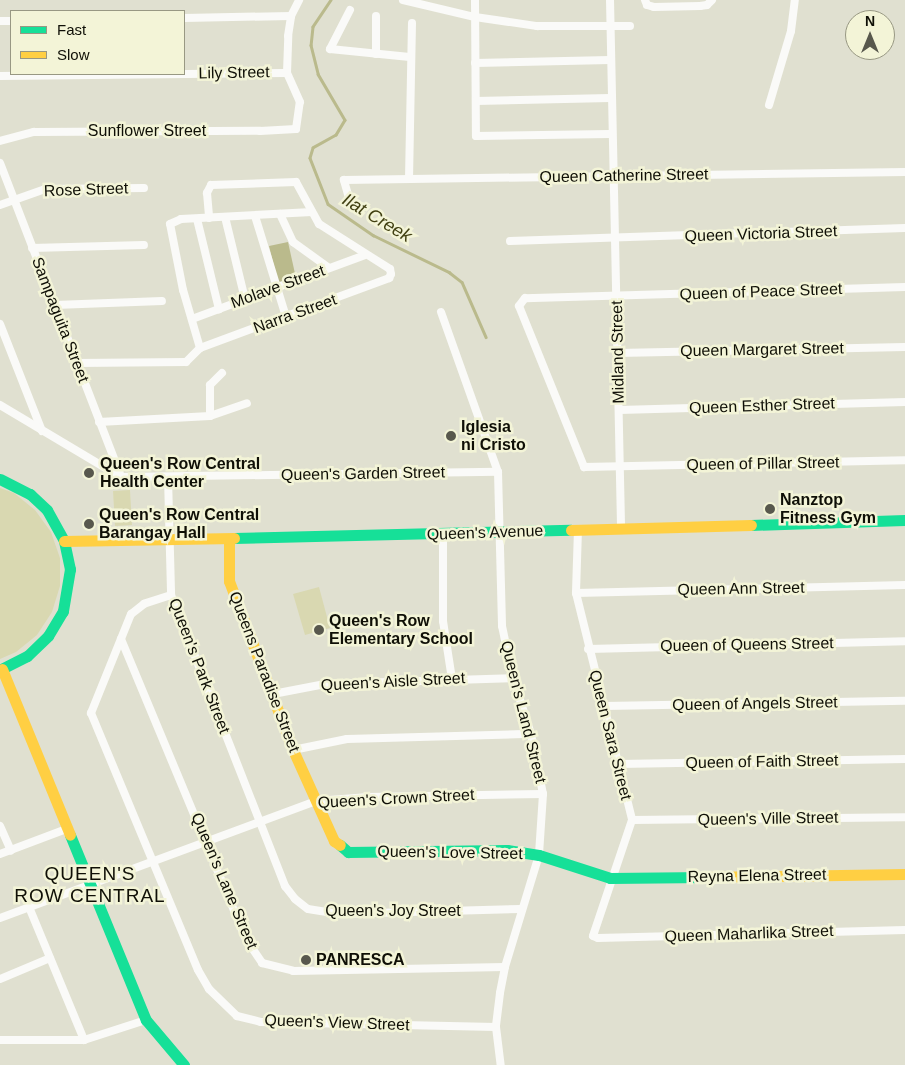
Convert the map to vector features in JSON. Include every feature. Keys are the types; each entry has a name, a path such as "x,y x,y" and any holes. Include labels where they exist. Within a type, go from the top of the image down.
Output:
{"street":[{"path":"287,73 291,16 299,0"},
{"path":"403,0 475,17 537,26 630,26"},
{"path":"475,0 476,136 610,134"},
{"name":"Midland Street","path":"610,0 610,134 615,176 621,527"},
{"path":"645,0 650,7 683,3 707,5 712,0"},
{"path":"769,105 788,40 795,0"},
{"path":"350,10 330,50 410,57"},
{"path":"185,18 291,16"},
{"path":"376,16 376,54"},
{"path":"409,179 412,23"},
{"path":"475,63 610,60"},
{"name":"Lily Street","path":"185,74 287,73"},
{"name":"Sunflower Street","path":"0,142 34,132 260,132 296,128 300,102 287,73"},
{"name":"Lily Street","path":"0,76 96,75"},
{"path":"476,101 610,98"},
{"name":"Sampaguita Street","path":"0,163 121,476"},
{"name":"Queen Catherine Street","path":"349,198 344,180 905,172"},
{"path":"209,218 207,193 211,185 296,182 319,224 365,255"},
{"name":"Rose Street","path":"0,205 45,189 144,188"},
{"path":"200,348 170,229 175,220 312,212"},
{"path":"280,214 293,242 328,268"},
{"path":"255,216 275,288 286,318"},
{"path":"226,217 245,299"},
{"path":"197,219 219,309"},
{"name":"Queen Victoria Street","path":"510,241 905,228"},
{"path":"32,248 144,245"},
{"name":"Molave Street","path":"192,319 365,255"},
{"name":"Narra Street","path":"77,363 186,362 200,348 286,318 389,278 390,269 365,255"},
{"name":"Queen of Peace Street","path":"620,467 584,467 519,306 525,298 905,287"},
{"path":"55,305 162,300"},
{"path":"441,312 498,472 502,533"},
{"path":"0,324 42,432"},
{"name":"Queen Margaret Street","path":"618,353 905,347"},
{"path":"210,416 210,385 222,373"},
{"name":"Queen Esther Street","path":"619,410 905,402"},
{"path":"99,422 210,416 247,403"},
{"path":"0,405 42,432 121,476"},
{"name":"Queen of Pillar Street","path":"620,467 905,460"},
{"name":"Queen's Garden Street","path":"121,476 498,472"},
{"name":"Queen's Park Street","path":"168,477 171,595 259,820"},
{"path":"0,479 21,488 39,502 54,520 64,541 70,583 60,618 39,647 1,669 146,1020 184,1065"},
{"name":"Queen's Avenue","path":"64,541 502,533 621,527 905,520"},
{"name":"Queen Sara Street","path":"578,530 576,594 588,649 632,820 610,878 593,936"},
{"name":"Queen's Land Street","path":"501,1065 496,1027 505,968 521,909 539,855 543,794 531,734 513,678 499,597 502,533"},
{"path":"443,534 443,621 452,679"},
{"name":"Queens Paradise Street","path":"229,539 230,581 293,750 316,801"},
{"name":"Queen Ann Street","path":"576,594 905,585"},
{"path":"121,639 133,610 171,595"},
{"name":"Queen's Lane Street","path":"121,639 254,953 262,963 276,969 505,968"},
{"name":"Queen's View Street","path":"121,639 92,712 198,970 222,1004 237,1016 261,1022 496,1027"},
{"name":"Queen of Queens Street","path":"588,649 905,641"},
{"name":"Queen's Aisle Street","path":"273,694 325,684 513,678"},
{"name":"Queen of Angels Street","path":"604,706 905,701"},
{"path":"293,750 347,739 531,734"},
{"name":"Queen of Faith Street","path":"619,764 905,759"},
{"name":"Queen's Crown Street","path":"0,918 259,820 316,801 369,797 543,794"},
{"name":"Queen's Love Street","path":"316,801 334,841 348,852 507,850 539,855 610,878"},
{"name":"Queen's Ville Street","path":"632,820 905,817"},
{"name":"Queen's Joy Street","path":"259,820 285,886 295,900 308,909 338,914 521,909"},
{"path":"0,826 11,851"},
{"path":"0,854 66,829"},
{"name":"Reyna Elena Street","path":"610,878 905,874"},
{"path":"29,906 84,1040"},
{"name":"Queen Maharlika Street","path":"593,936 598,938 905,930"},
{"path":"0,979 50,958"},
{"path":"0,1040 84,1040 146,1020"}],"shaded area":[{"path":"288,242 296,278 278,282 269,246"},
{"path":"0,488 14,493 35,510 51,532 60,558 60,586 52,612 37,635 16,652 0,659"},
{"path":"130,490 132,525 115,526 113,491"},
{"path":"319,587 330,628 305,635 293,594"}],"waterway":[{"name":"Ilat Creek","path":"331,0 313,27 311,45 318,74 345,120 336,135 313,148 310,158 328,204 373,235 449,272 462,282 486,337"}],"traffic: fast":[{"path":"0,479 30,494 47,510 64,541 70,569 63,611 48,636 27,656 0,670"},
{"path":"751,525 905,520"},
{"path":"234,538 571,530"},
{"path":"70,835 146,1020 184,1065"},
{"path":"340,845 348,852 507,850 539,855 610,878 706,877"}],"traffic: slow":[{"path":"571,530 751,525"},
{"path":"64,541 234,538"},
{"path":"229,539 229,581 293,750 334,841 340,845"},
{"path":"2,669 70,835"},
{"path":"706,877 905,874"}],"place":[{"name":"Iglesia ni Cristo","path":"451,436"},
{"name":"Queen's Row Central Health Center","path":"89,473"},
{"name":"Nanztop Fitness Gym","path":"770,509"},
{"name":"Queen's Row Central Barangay Hall","path":"89,524"},
{"name":"Queen's Row Elementary School","path":"319,630"},
{"name":"PANRESCA","path":"306,960"}],"district":[{"name":"QUEEN'S ROW CENTRAL","path":"90,885"}]}
